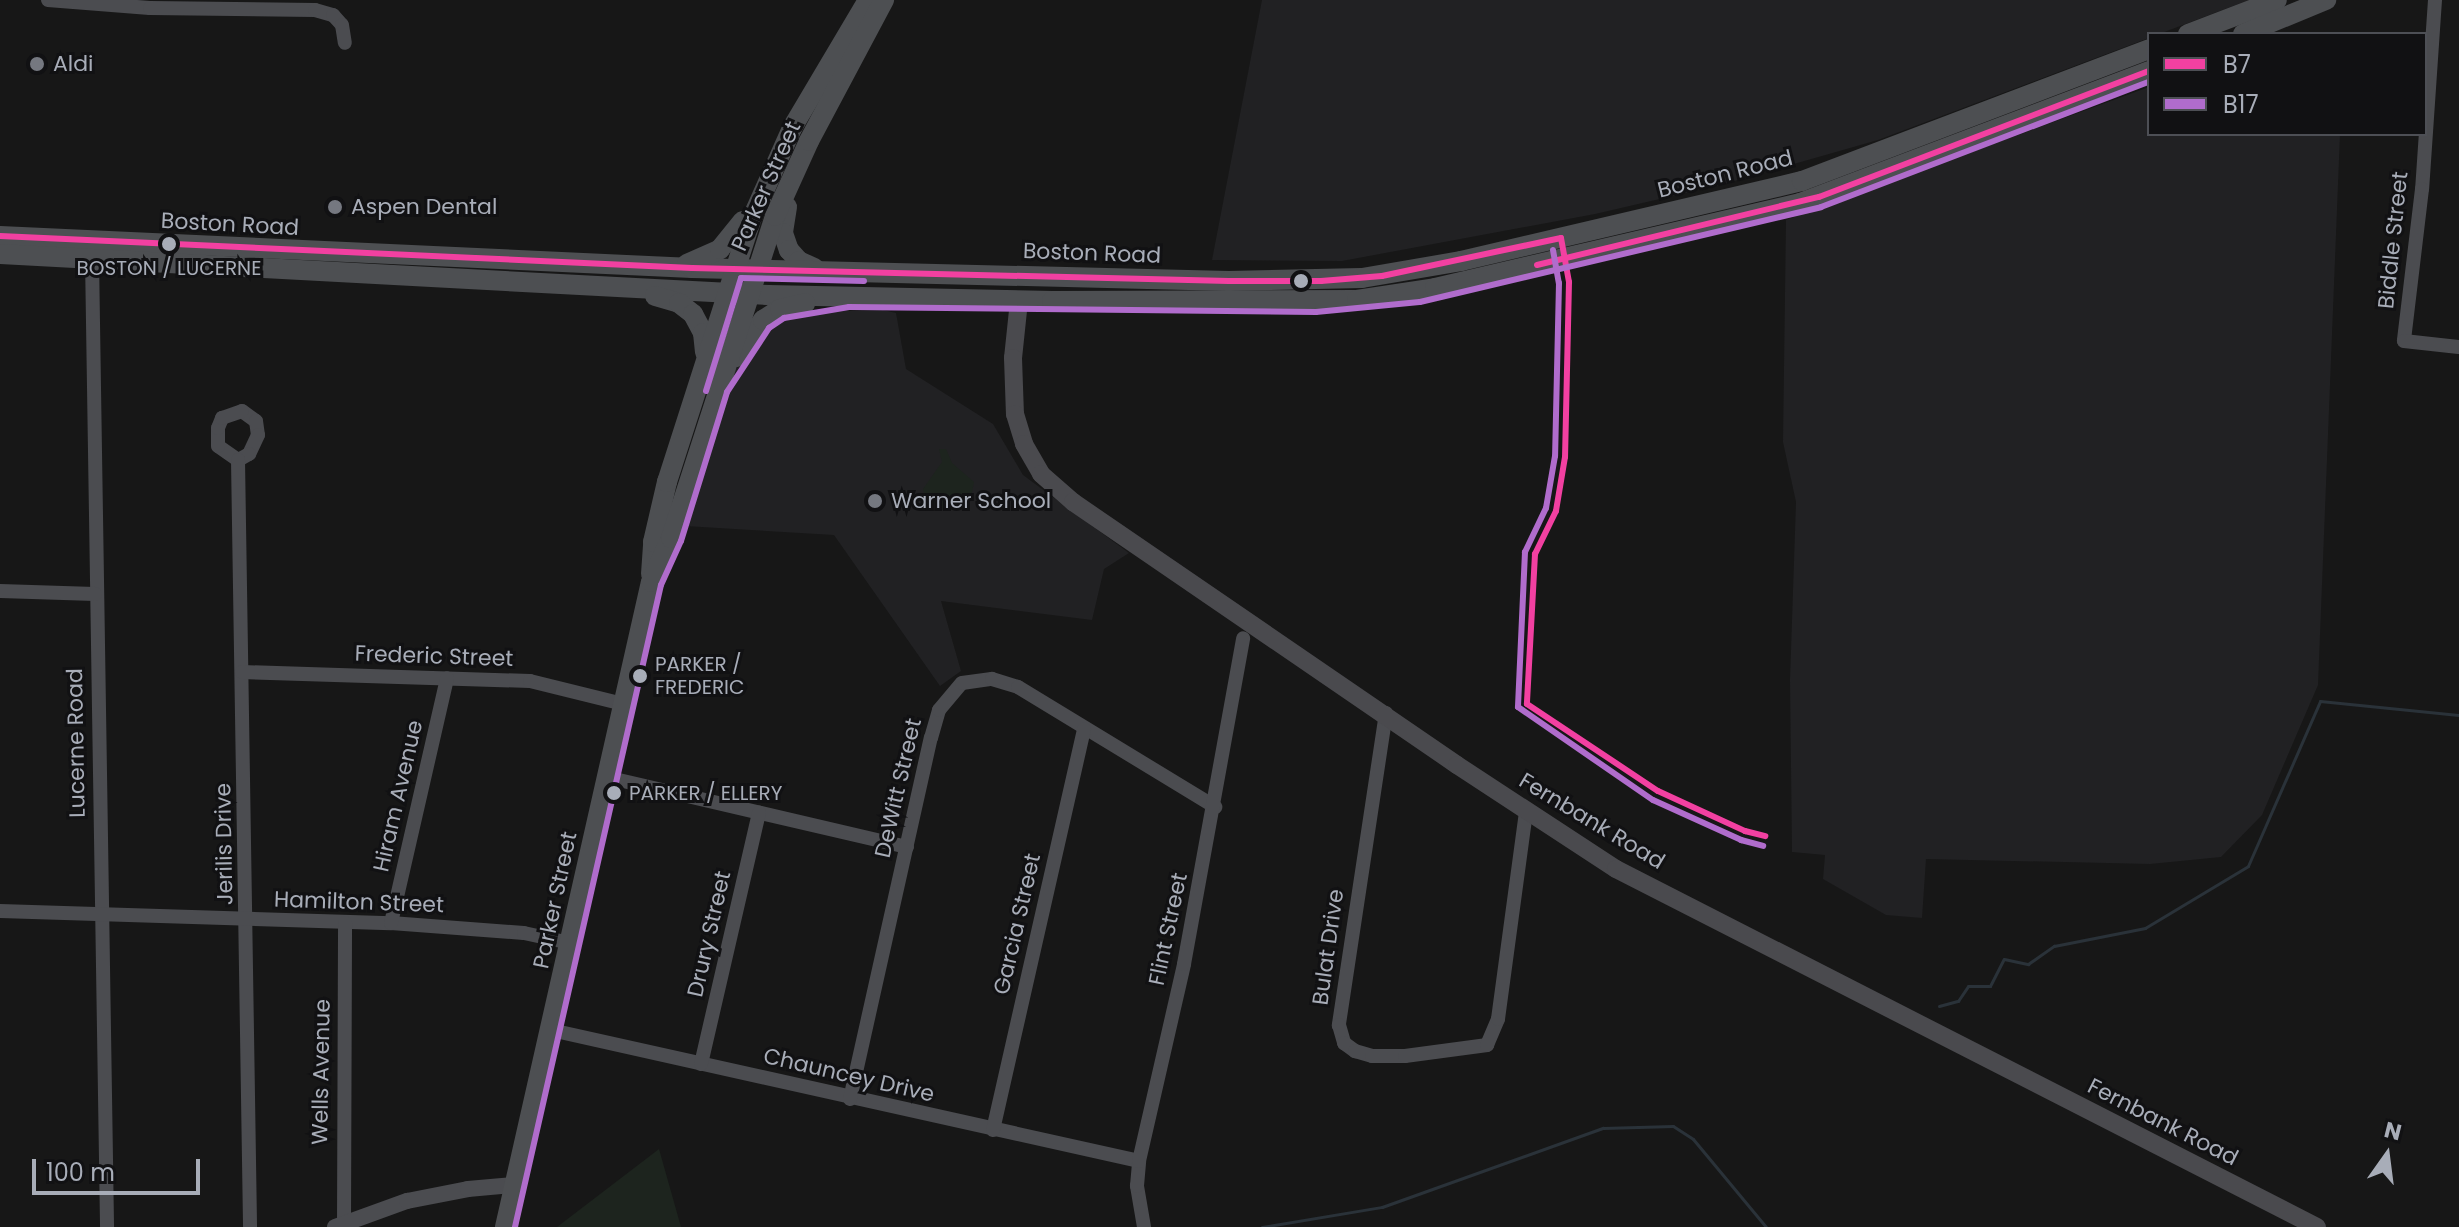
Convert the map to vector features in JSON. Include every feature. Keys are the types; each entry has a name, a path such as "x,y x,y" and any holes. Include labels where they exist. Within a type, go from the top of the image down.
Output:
{"main road":[{"name":"Parker Street","path":"505,1227 651,582 653,542 662,501 734,268 776,162 868,0"},
{"name":"Parker Street","path":"651,582 671,538 756,269 791,178 884,0"},
{"path":"2193,32 2277,0"},
{"path":"2248,32 2326,0"},
{"name":"Boston Road","path":"0,236 663,266 1321,281 1402,273 1802,181 2147,50"},
{"name":"Boston Road","path":"0,254 848,297 1019,301 1336,301 1435,288 1819,197 2147,72"},
{"path":"663,266 692,262 724,246 740,226 776,162"},
{"path":"791,178 783,233 789,250 805,265 826,271"},
{"path":"604,286 661,297 687,308 700,325 705,340 701,373"},
{"path":"718,388 751,333 763,320 780,309 848,297"},
{"name":"Fernbank Road","path":"1019,301 1013,358 1015,414 1024,444 1041,474 1073,502 1616,869 2291,1221 2317,1227"}],"street":[{"path":"48,0 150,8 315,10 333,15 342,25 345,43"},
{"name":"Biddle Street","path":"2427,116 2435,0"},
{"name":"Biddle Street","path":"2426,136 2404,341 2459,347"},
{"name":"Lucerne Road","path":"92,258 107,1227"},
{"name":"Jerilis Drive","path":"238,460 250,1227"},
{"path":"0,591 95,594"},
{"name":"Flint Street","path":"1144,1227 1137,1186 1139,1161 1184,964 1215,807 1243,638"},
{"name":"Frederic Street","path":"242,672 530,681 623,704"},
{"name":"Hiram Avenue","path":"391,923 447,678"},
{"name":"DeWitt Street","path":"850,1099 939,710 962,683 977,679 1004,681 1215,807"},
{"name":"Bulat Drive","path":"1386,713 1339,1025 1344,1043 1355,1051 1405,1056 1487,1045 1498,1019 1526,811"},
{"name":"Garcia Street","path":"993,1130 1084,729"},
{"path":"606,777 907,847"},
{"name":"Drury Street","path":"701,1064 759,813"},
{"name":"Hamilton Street","path":"0,911 391,923 524,933 570,943"},
{"name":"Wells Avenue","path":"339,1225 345,923"},
{"name":"Chauncey Drive","path":"551,1030 1139,1161"},
{"path":"339,1225 407,1201 468,1189 514,1185"}],"shaded area":[{"path":"1262,0 2249,0 2164,32 2147,32 2147,39 1878,140 1720,185 1595,214 1342,261 1212,260"},
{"path":"2147,88 2147,136 2340,136 2318,685 2262,815 2221,857 2150,864 1926,859 1922,918 1886,915 1823,879 1825,855 1792,852 1790,680 1796,502 1783,442 1786,220"},
{"name":"Warner School","path":"883,310 896,313 906,369 993,424 1023,475 1129,553 1104,569 1092,620 941,601 961,671 940,686 834,535 685,526 724,387 755,341 778,321 808,312"},
{"path":"939,449 946,449 952,463 974,482 971,497 957,510 940,509 924,493 923,489 942,462"},
{"path":"659,1149 681,1227 557,1227"}],"waterway":[{"path":"1939,1006 1958,1001 1968,986 1990,986 2004,959 2028,964 2054,946 2145,928 2248,866 2320,701 2459,715"},
{"path":"1262,1227 1382,1207 1603,1128 1673,1126 1693,1139 1766,1227"}],"transit line":[{"name":"B7","path":"1537,265 1819,197 2147,72"},
{"name":"B17","path":"515,1227 661,585 681,541 727,392 769,328 784,318 849,307 1316,312 1420,302 1821,207 2147,83"},
{"name":"B7","path":"0,236 692,268 1229,281 1321,281 1382,276 1561,238 1569,282 1565,457 1556,511 1535,554 1527,704 1658,791 1745,831 1765,836"},
{"name":"B17","path":"1553,250 1559,283 1555,456 1546,508 1525,552 1518,707 1653,800 1741,840 1763,846"},
{"name":"B17","path":"706,391 741,278 864,281"}],"place":[{"name":"Aldi","path":"37,64"},
{"name":"Aspen Dental","path":"335,207"},
{"name":"BOSTON / LUCERNE","path":"169,244"},
{"name":"Warner School","path":"875,501"},
{"name":"PARKER / FREDERIC","path":"640,676"},
{"name":"PARKER / ELLERY","path":"614,793"}]}
